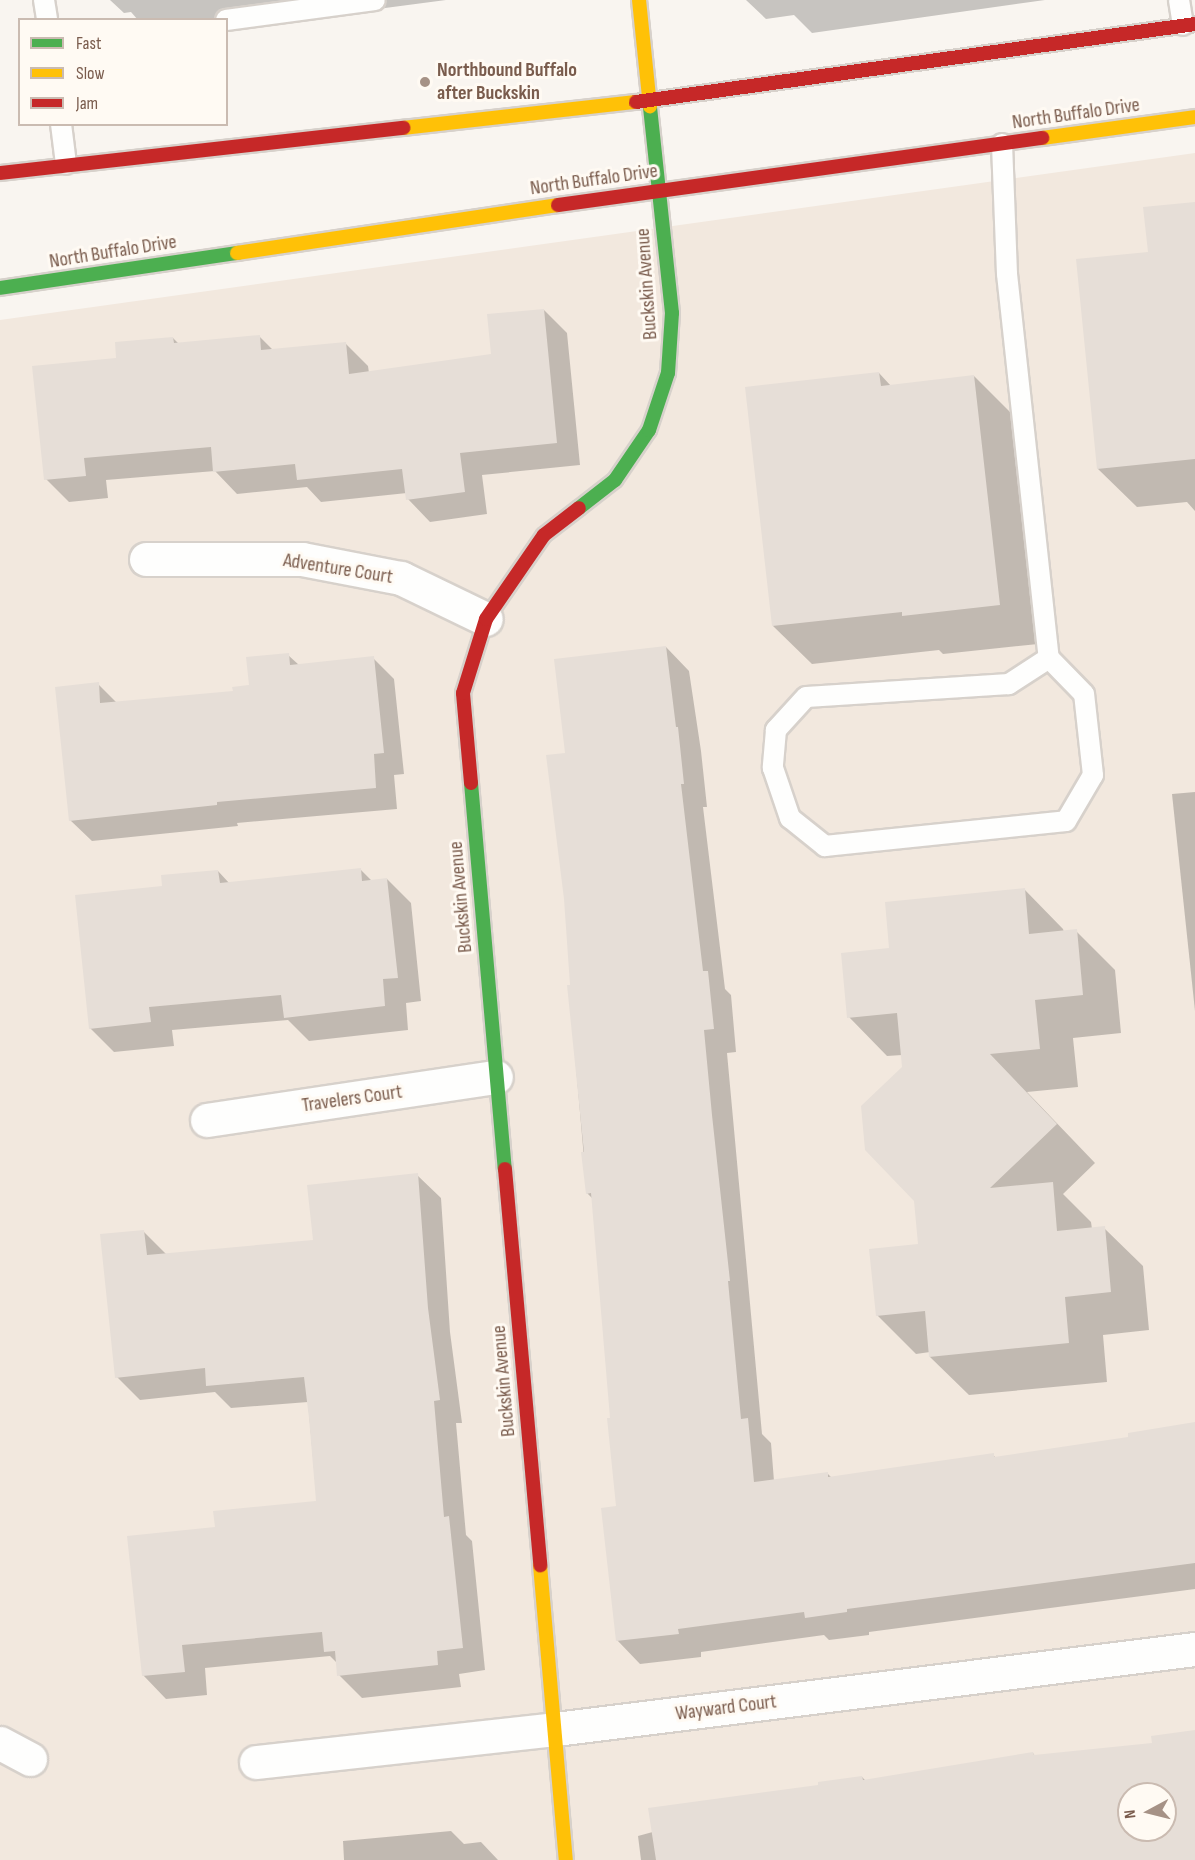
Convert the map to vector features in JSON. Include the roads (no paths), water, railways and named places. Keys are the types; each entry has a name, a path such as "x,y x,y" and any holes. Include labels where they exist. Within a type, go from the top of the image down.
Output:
{"main road":[{"name":"Buckskin Avenue","path":"566,1860 463,693 486,619 544,535 615,480 649,430 668,373 672,313 639,0"},
{"path":"0,173 651,100 1189,25"},
{"name":"North Buffalo Drive","path":"0,288 660,190 1195,117"}],"street":[{"name":"Adventure Court","path":"146,559 302,559 402,578 486,619"},
{"name":"Travelers Court","path":"207,1120 496,1077"},
{"name":"Wayward Court","path":"256,1762 556,1729 1195,1649"},
{"path":"0,1743 30,1759"}],"lane":[{"path":"44,0 47,18"},
{"path":"228,20 375,0"},
{"path":"1179,0 1189,25"},
{"path":"61,126 66,164"},
{"path":"1002,144 1007,274 1049,658 1084,694 1093,776 1066,820 825,846 790,818 773,768 776,730 806,697 1010,684 1049,658"}],"place":[{"name":"Northbound Buffalo after Buckskin","path":"425,82"}]}
